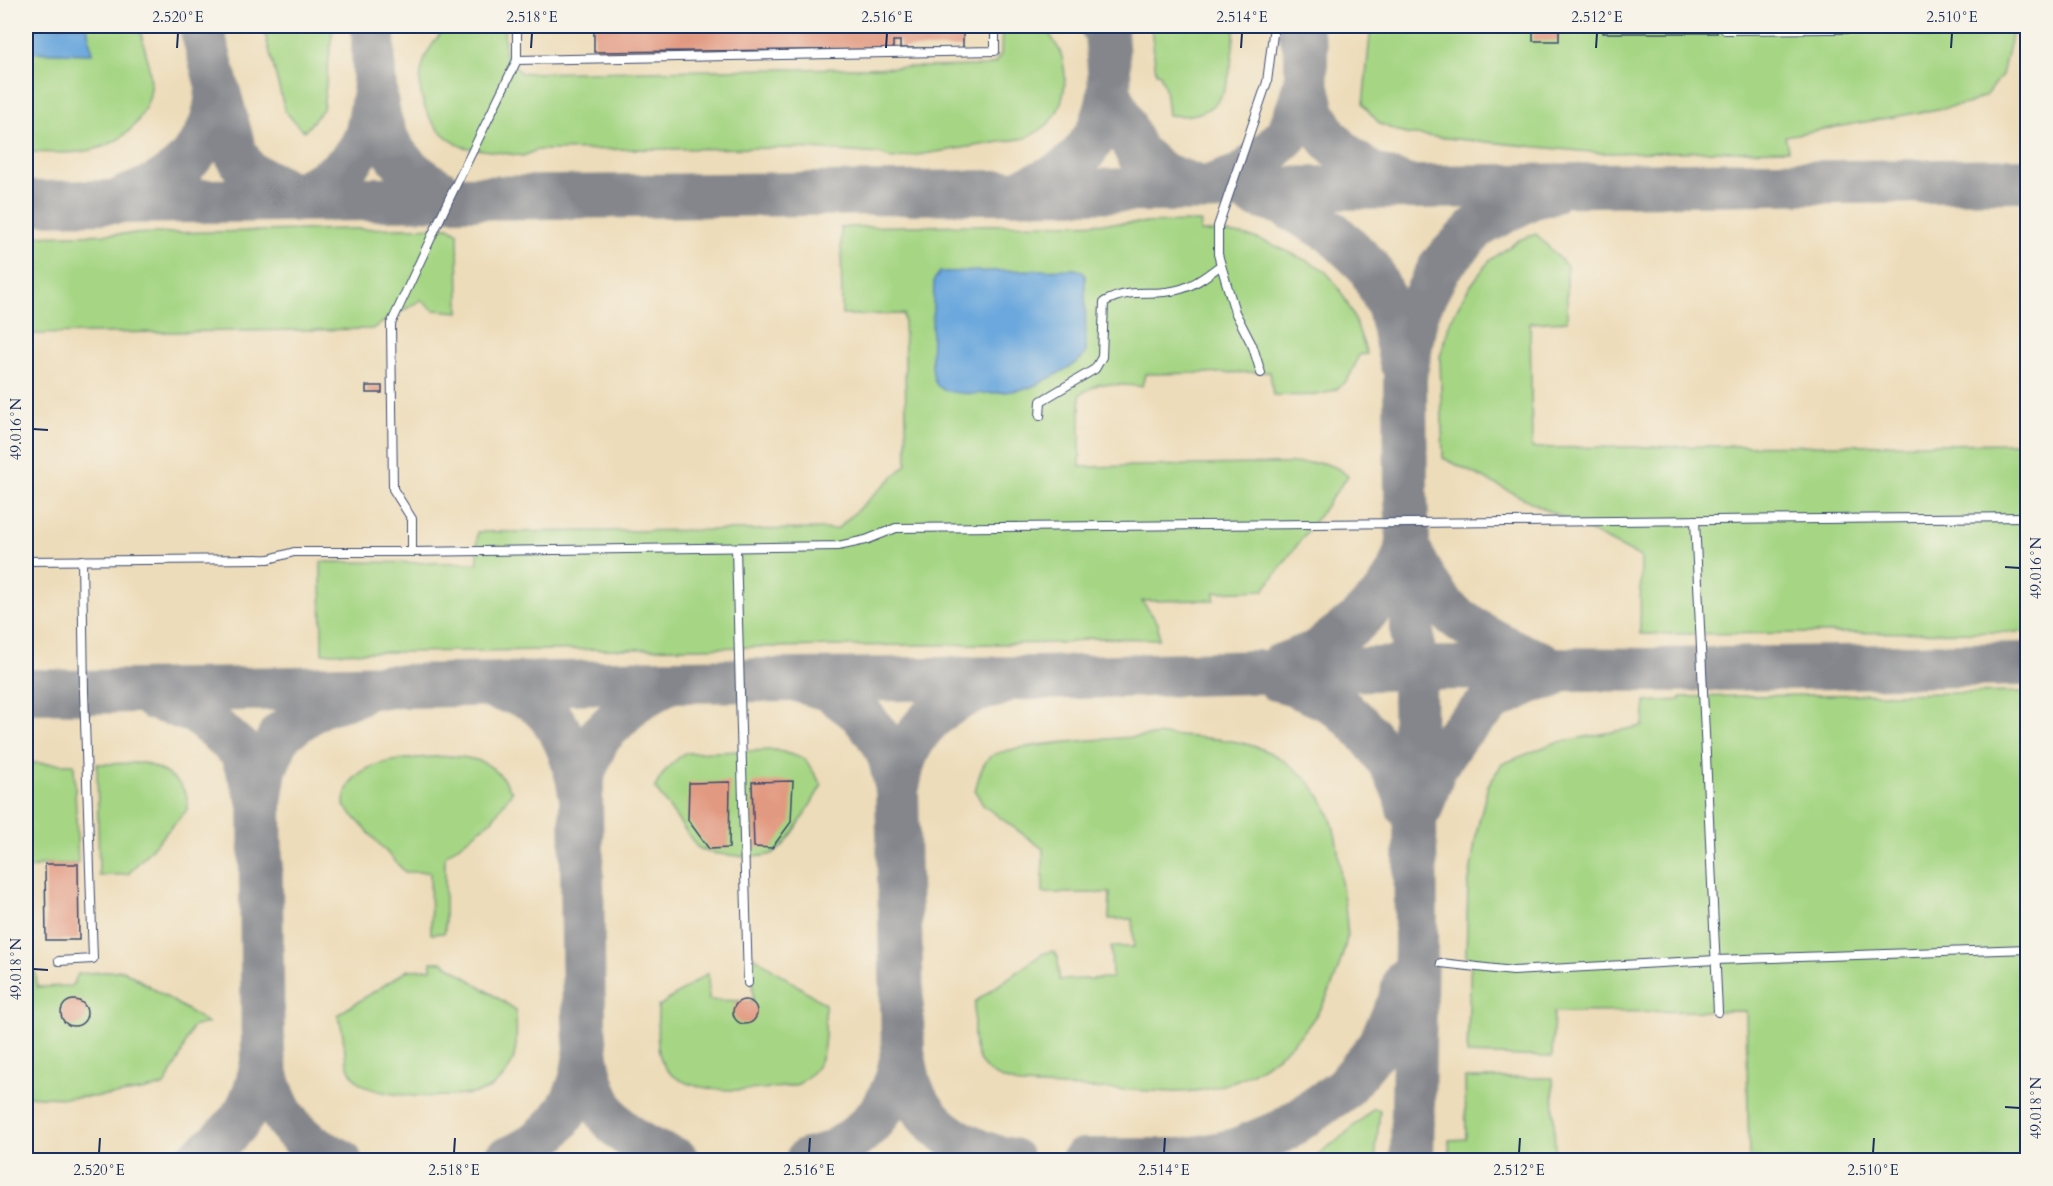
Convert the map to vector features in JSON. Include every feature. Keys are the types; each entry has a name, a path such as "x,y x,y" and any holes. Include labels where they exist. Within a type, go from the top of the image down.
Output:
{"lane":[{"path":"412,552 412,519 393,489 391,324 517,60 517,26"},
{"path":"517,60 995,51 995,26"},
{"path":"1261,372 1253,347 1235,312 1218,254 1218,226 1267,82 1274,26"},
{"path":"1725,30 1937,28 1940,26"},
{"path":"1040,416 1041,400 1095,369 1102,357 1104,302 1116,295 1160,293 1182,289 1221,264"},
{"path":"26,561 269,559 294,552 838,546 866,540 896,528 2028,517"},
{"path":"1695,520 1718,1012"},
{"path":"736,548 748,983"},
{"path":"59,961 93,959 84,704 82,560"},
{"path":"1441,963 1513,971 1716,960 2028,949"}],"green space":[{"path":"87,26 122,26 141,33 151,81 146,106 137,122 126,134 100,148 56,153 26,152 26,52 92,54"},
{"path":"263,26 333,26 323,109 305,131 285,111"},
{"path":"447,26 504,26 505,55 521,73 986,66 995,63 1001,54 1002,26 1044,26 1061,54 1065,84 1056,113 1043,128 1026,138 892,159 880,154 797,148 537,150 523,156 463,147 441,132 427,112 420,87 424,61 428,51"},
{"path":"1151,26 1235,26 1232,60 1224,91 1205,111 1189,115 1168,115 1165,88 1160,74 1156,73"},
{"path":"1371,26 2013,26 2002,75 1987,95 1967,104 1785,136 1788,150 1601,153 1405,134 1380,124 1363,105"},
{"path":"1201,222 1200,232 1253,237 1324,270 1346,300 1367,354 1359,355 1349,377 1342,385 1334,390 1314,395 1273,395 1270,372 1145,374 1142,386 1099,384 1080,394 1080,467 1323,463 1337,468 1348,476 1264,590 1215,592 1214,600 1142,601 1158,623 1159,639 1090,638 1067,643 322,653 321,562 478,563 477,532 837,529 907,464 904,314 842,315 841,227"},
{"path":"449,227 458,233 459,312 434,310 421,300 372,329 26,334 26,236"},
{"path":"1536,234 1567,266 1567,321 1530,323 1532,448 2027,443 2027,632 1640,634 1641,557 1443,458 1440,357 1450,322 1466,292 1489,261 1519,240"},
{"path":"2027,692 2027,1160 1749,1160 1746,1011 1554,1012 1552,1057 1467,1054 1471,958 1466,956 1468,887 1477,830 1488,785 1502,764 1554,743 1643,726 1645,702 1680,700 1681,697"},
{"path":"1164,735 1225,740 1270,752 1299,772 1312,785 1321,799 1334,828 1347,929 1338,970 1327,995 1313,1019 1296,1040 1276,1058 1228,1083 1202,1090 1174,1092 1020,1085 995,1076 982,1064 975,1048 975,1002 1042,954 1053,951 1058,957 1059,980 1112,978 1111,947 1134,947 1132,919 1109,919 1110,893 1043,893 1043,849 983,805 975,791 982,768 990,757 1020,748"},
{"path":"776,750 805,759 822,785 793,833 780,849 770,855 725,855 697,847 655,788 667,768 685,753"},
{"path":"449,756 470,758 493,768 512,792 492,820 445,856 445,931 431,934 430,872 405,872 344,806 347,789 355,777 368,769 400,760"},
{"path":"26,763 74,764 78,864 45,864 26,870"},
{"path":"144,763 168,774 181,786 187,801 187,810 128,874 99,876 97,764"},
{"path":"753,956 825,1004 824,1042 822,1057 817,1066 800,1083 760,1089 729,1090 696,1086 670,1073 662,1062 658,1049 658,1007 708,973 709,1000 753,1001"},
{"path":"431,962 443,962 516,1010 515,1053 509,1069 496,1084 486,1090 459,1095 402,1095 370,1088 360,1083 353,1076 346,1060 343,1032 337,1015 408,970 431,969"},
{"path":"123,970 208,1023 192,1027 180,1057 164,1086 95,1097 26,1096 26,973 36,973 37,987 72,986 78,974"},
{"path":"1465,1078 1553,1078 1555,1160 1450,1160 1449,1140 1466,1139"},
{"path":"1374,1108 1380,1110 1375,1160 1318,1160 1319,1154"}],"water":[{"path":"26,26 87,26 92,54 26,52"},
{"path":"1075,269 1082,271 1085,276 1086,352 1081,359 1039,383 1019,390 978,394 951,392 941,388 935,382 932,348 934,280 940,272"}],"building":[{"path":"594,26 963,26 963,48 900,48 900,41 893,41 893,49 594,52"},
{"path":"1447,26 1480,26 1480,31 1447,31"},
{"path":"1533,26 1717,26 1717,33 1603,33 1603,29 1559,29 1559,41 1533,41"},
{"path":"366,386 382,386 382,393 366,393"},
{"path":"793,781 791,822 772,848 754,847 752,782"},
{"path":"730,782 729,848 709,849 688,820 689,783"},
{"path":"45,864 78,864 79,940 46,940"},
{"path":"74,1000 83,1004 87,1013 83,1022 74,1026 65,1022 61,1013 65,1004"},
{"path":"745,1000 754,1003 757,1012 754,1021 745,1024 736,1021 733,1012 736,1003"}],"taxiway":[{"path":"201,26 235,152 247,172 300,195"},
{"path":"375,26 373,29 374,83 385,135 394,151 410,170 450,197"},
{"path":"1024,189 1066,169 1084,152 1098,130 1109,93 1106,32 1102,26"},
{"path":"1109,91 1137,153 1162,174 1203,189 1242,175 1288,134 1306,79 1306,50 1298,26"},
{"path":"1306,79 1314,113 1328,137 1348,158 1373,175 1401,184"},
{"path":"126,197 162,181 190,158 201,144 209,128 217,90"},
{"path":"292,196 326,180 354,156 366,135 374,93"},
{"path":"26,203 2028,180"},
{"path":"1412,1160 1416,944 1414,668 1406,496 1405,378 1417,311 1441,265 1477,227 1532,197 1550,193"},
{"path":"1253,195 1281,203 1332,232 1369,267 1389,308 1401,362"},
{"path":"1279,666 1316,652 1356,622 1385,594 1398,572 1407,548"},
{"path":"1410,551 1434,593 1452,614 1495,642 1542,663"},
{"path":"26,691 1041,678 1414,668 1656,670 2028,664"},
{"path":"1421,808 1435,767 1458,733 1493,700 1532,681 1550,677"},
{"path":"1276,679 1330,701 1355,721 1389,763 1398,778 1408,808"},
{"path":"670,681 634,702 598,738 584,772 581,797 584,1020 589,1069 595,1090 604,1108 616,1125 632,1139 677,1160"},
{"path":"803,682 830,690 860,713 882,741 890,759 897,790 903,1052 910,1084 926,1113 950,1136 980,1151 1012,1160"},
{"path":"897,790 911,744 930,720 955,701 998,685"},
{"path":"494,688 531,699 551,718 571,756 581,797"},
{"path":"340,1160 323,1152 296,1132 278,1106 267,1075 263,1056 260,802 265,769 280,734 319,706 355,695"},
{"path":"153,698 197,713 240,750 260,802"},
{"path":"1083,1160 1180,1160 1208,1156 1236,1150 1284,1130 1342,1090 1377,1048 1399,1003 1405,980"},
{"path":"807,1160 834,1151 847,1143 879,1113 893,1088 903,1052"},
{"path":"504,1160 539,1141 558,1122 578,1087 585,1055"},
{"path":"197,1160 224,1138 242,1116 255,1091 263,1056"}]}
